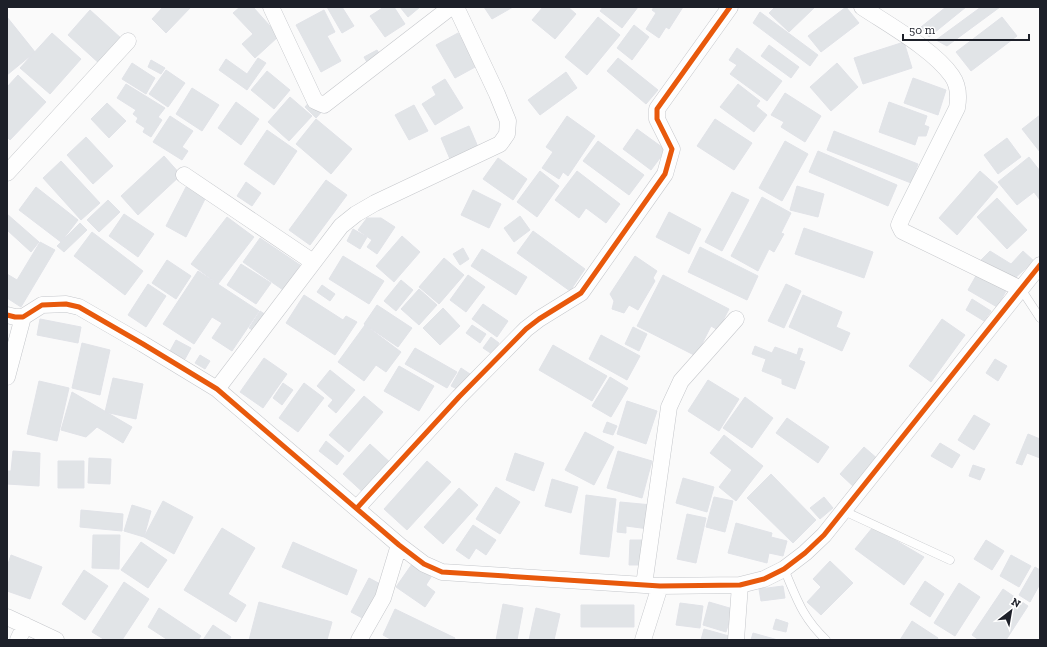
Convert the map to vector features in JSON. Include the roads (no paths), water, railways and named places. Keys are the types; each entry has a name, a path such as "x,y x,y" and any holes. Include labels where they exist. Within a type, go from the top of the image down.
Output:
{"street":[{"path":"271,7 315,100 324,105 451,7"},
{"path":"217,388 341,226 356,214 500,144 507,134 508,121 456,7"},
{"path":"357,508 459,397 526,329 539,319 581,293 665,174 672,149 657,118 659,104 730,7"},
{"path":"862,7 922,48 946,69 953,77 958,88 959,98 956,108 902,218 899,225 902,231 1021,289"},
{"path":"7,173 128,41"},
{"path":"184,175 313,262"},
{"path":"7,315 23,317 42,306 52,303 79,307 217,388 399,545 424,564 442,572 454,574 660,586 740,585 764,579 784,569 806,553 844,511 1040,265"},
{"path":"7,377 23,317"},
{"path":"644,585 668,406 681,381 736,319"},
{"path":"359,640 383,598 399,545"},
{"path":"736,640 740,585"},
{"path":"643,640 660,586"},
{"path":"7,617 56,640"},
{"path":"18,640 25,625"}],"lane":[{"path":"1021,289 1040,318"},
{"path":"844,511 950,560"},
{"path":"784,569 804,614 810,624 826,640"}]}
